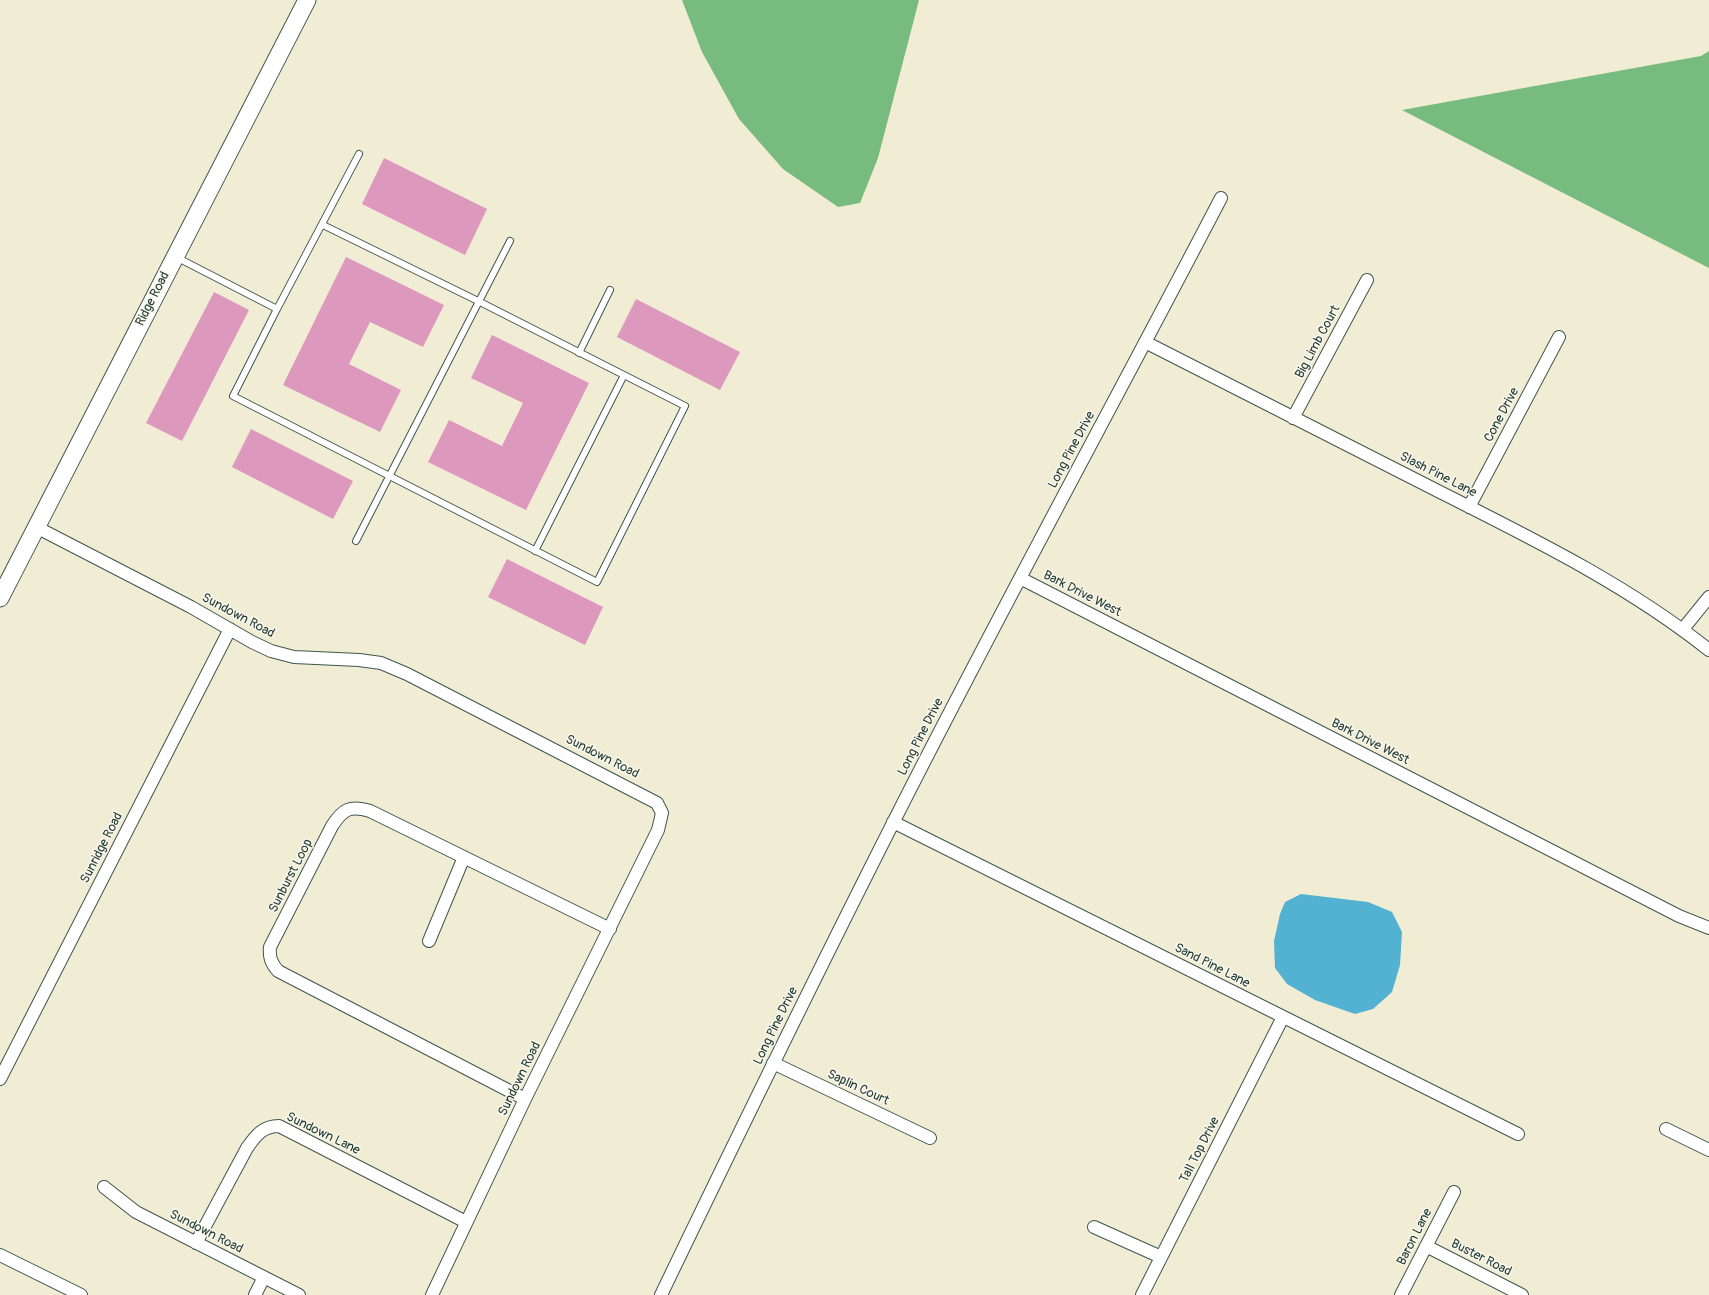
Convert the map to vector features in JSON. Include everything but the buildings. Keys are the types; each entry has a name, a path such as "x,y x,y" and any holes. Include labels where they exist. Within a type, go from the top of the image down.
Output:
{"street":[{"name":"Ridge Road","path":"0,598 307,0"},
{"name":"Long Pine Drive","path":"665,1294 773,1063 893,822 1220,198"},
{"name":"Big Limb Court","path":"1294,418 1367,280"},
{"name":"Cone Drive","path":"1469,507 1559,337"},
{"name":"Slash Pine Lane","path":"1145,342 1556,550 1617,585 1683,629 1709,650"},
{"name":"Sundown Road","path":"36,527 191,607 230,630 271,650 294,657 359,660 381,663 407,674 658,803 662,813 658,830 525,1099 432,1295"},
{"name":"Bark Drive West","path":"1020,578 1672,912 1709,928"},
{"path":"1683,629 1709,597"},
{"name":"Sunridge Road","path":"0,1079 230,630"},
{"name":"Sunburst Loop","path":"525,1099 278,971 273,965 269,956 270,947 338,816 350,808 355,807 370,811 610,929"},
{"name":"Sand Pine Lane","path":"893,822 1518,1134"},
{"path":"429,941 464,857"},
{"name":"Tall Top Drive","path":"1142,1295 1283,1017"},
{"name":"Saplin Court","path":"773,1063 930,1138"},
{"name":"Sundown Lane","path":"196,1243 247,1148 257,1134 263,1129 272,1126 279,1126 466,1222"},
{"path":"1666,1129 1709,1150"},
{"name":"Sundown Road","path":"104,1187 136,1212 299,1295"},
{"name":"Baron Lane","path":"1401,1295 1454,1192"},
{"path":"1094,1227 1161,1257"},
{"name":"Buster Road","path":"1426,1246 1522,1295"},
{"path":"0,1255 81,1295"},
{"path":"255,1295 264,1277"}],"lane":[{"path":"322,225 478,301 685,406 597,582 233,396 278,309 359,154"},
{"path":"356,541 510,241"},
{"path":"175,256 278,309"},
{"path":"579,353 610,290"},
{"path":"535,551 624,376"}],"green space":[{"path":"682,0 919,0 878,158 860,203 838,207 783,169 739,119 702,52"},
{"path":"1709,51 1709,268 1402,110 1701,56"}],"water":[{"path":"1301,894 1368,902 1392,912 1402,932 1400,965 1392,992 1373,1009 1355,1014 1315,1000 1287,984 1275,968 1274,941 1280,914 1285,902"}]}
